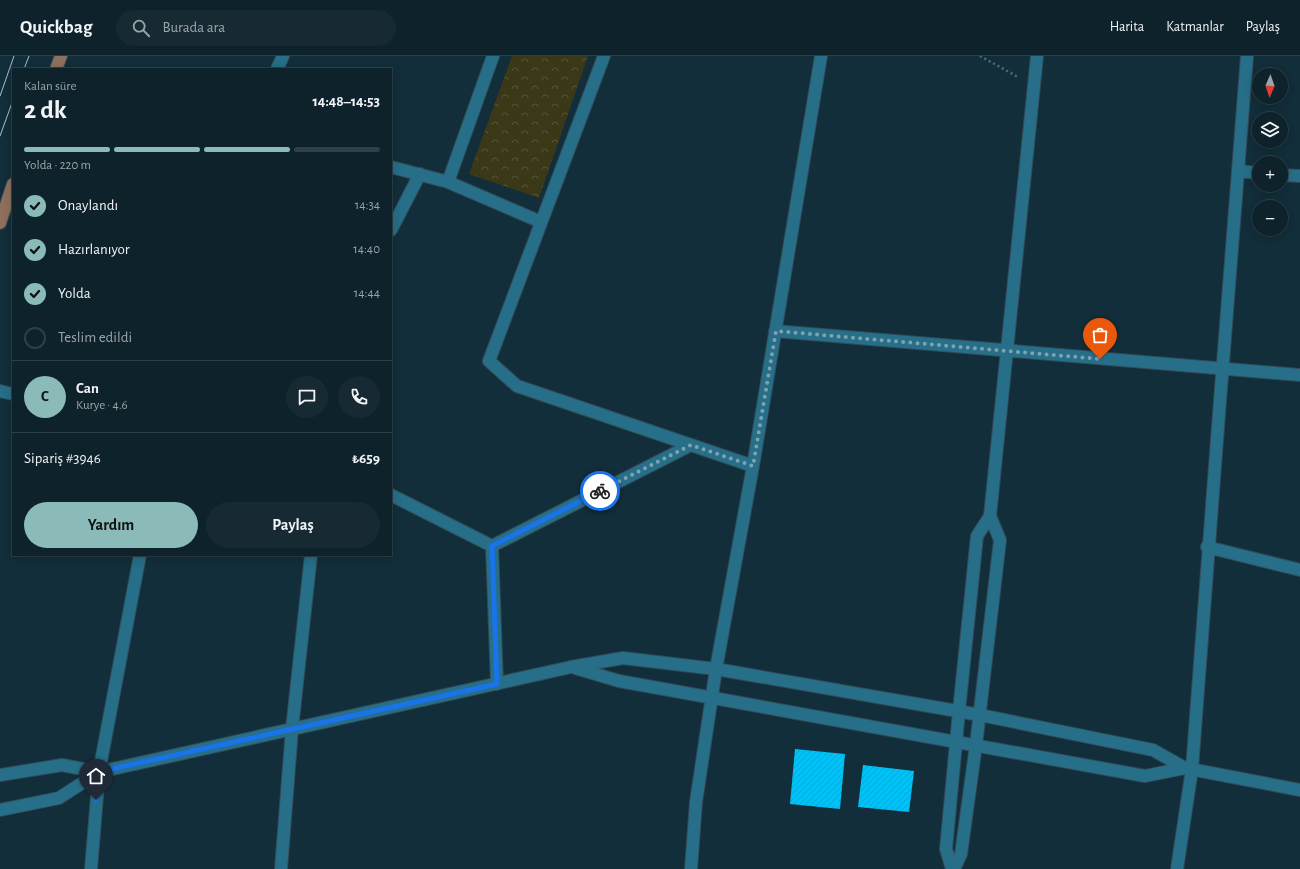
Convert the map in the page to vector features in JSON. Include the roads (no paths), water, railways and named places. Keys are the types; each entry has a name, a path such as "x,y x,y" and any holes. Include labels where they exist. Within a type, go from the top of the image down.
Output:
{"main road":[{"path":"56,68 61,56"},
{"path":"0,223 12,192"}],"street":[{"path":"277,68 283,56"},
{"path":"448,182 493,56"},
{"path":"604,56 489,361 517,386 753,466"},
{"path":"691,869 696,802 711,697 753,466 821,56"},
{"path":"953,869 946,849 977,536 990,516 1037,56"},
{"path":"1178,869 1189,769 1208,547 1247,56"},
{"path":"392,167 448,182 541,222"},
{"path":"1238,171 1252,172"},
{"path":"392,228 420,174"},
{"path":"1288,175 1300,176"},
{"path":"776,331 1223,370 1300,375"},
{"path":"0,391 12,394"},
{"path":"492,546 691,445"},
{"path":"392,496 492,546"},
{"path":"953,869 961,854 980,715 1000,540 990,516"},
{"path":"492,546 497,684"},
{"path":"1208,547 1300,570"},
{"path":"91,869 98,772 140,556"},
{"path":"281,869 292,729 311,556"},
{"path":"0,810 59,798 98,772 571,667 623,658 716,670 980,715 1153,750 1189,769 1300,790"},
{"path":"571,667 619,681 1144,776 1189,769"},
{"path":"0,775 62,765 98,772"}],"tram line":[{"path":"0,96 14,56"},
{"path":"24,68 29,56"},
{"path":"0,136 12,103"}]}
